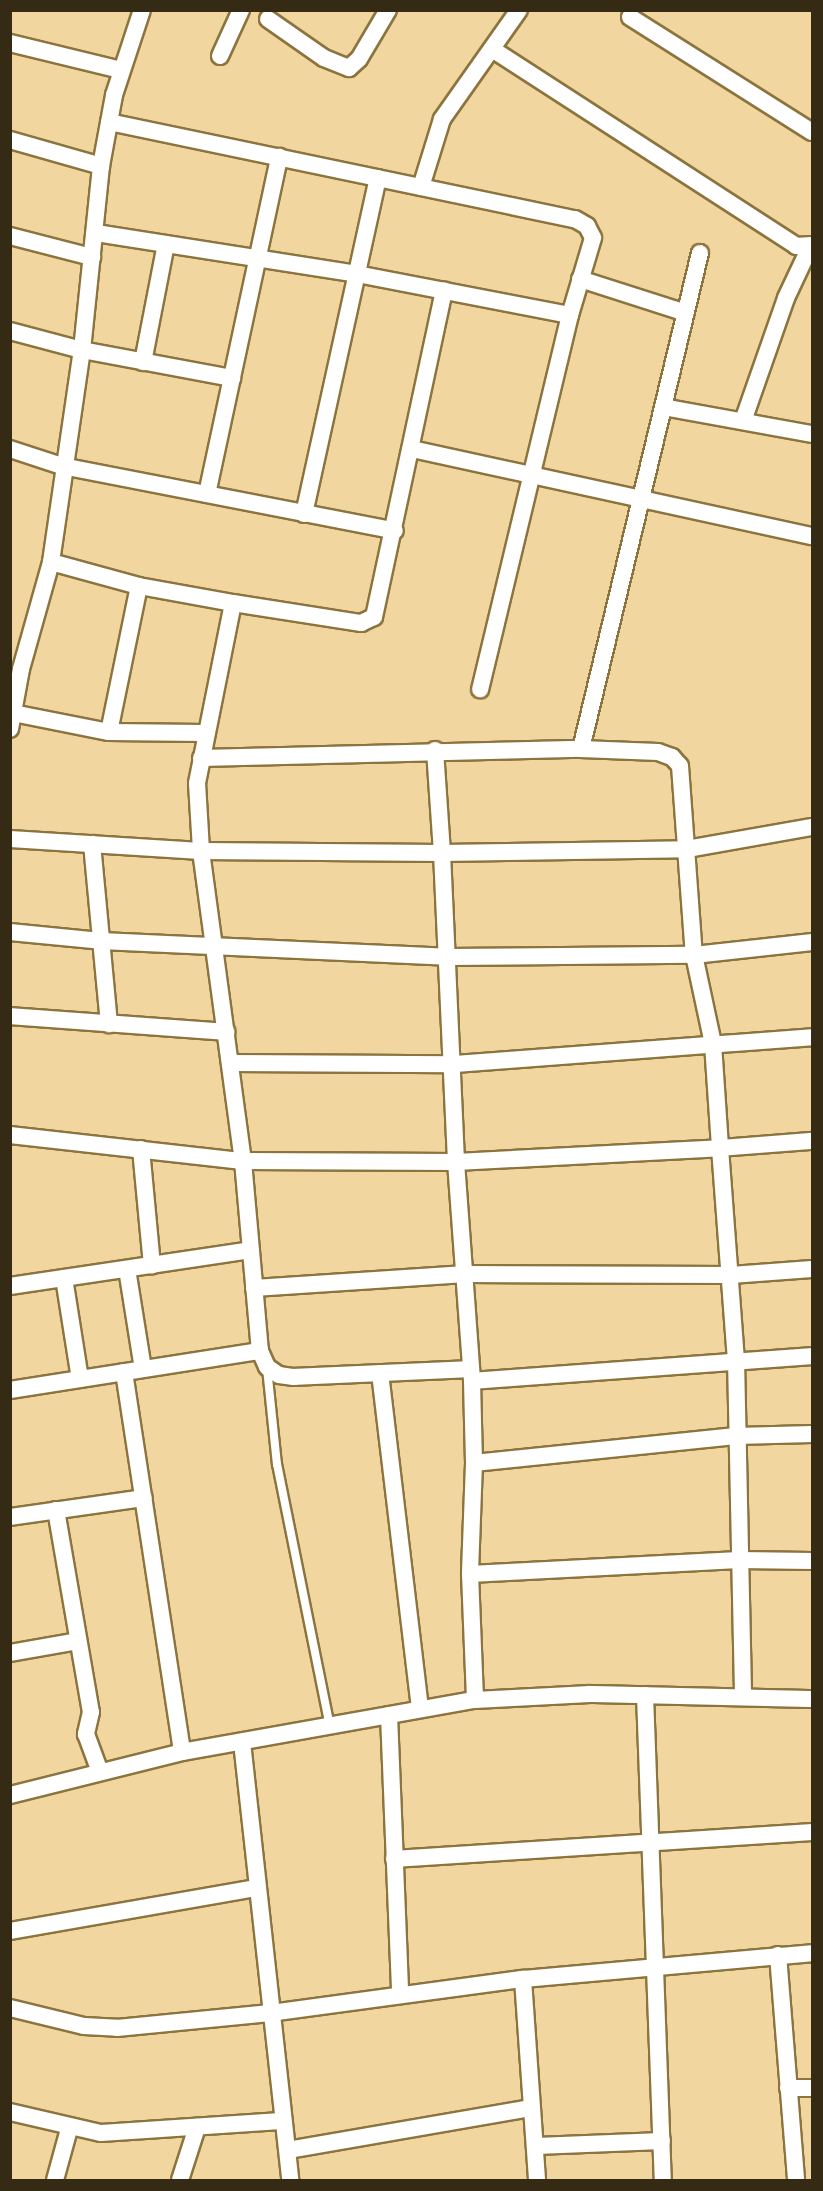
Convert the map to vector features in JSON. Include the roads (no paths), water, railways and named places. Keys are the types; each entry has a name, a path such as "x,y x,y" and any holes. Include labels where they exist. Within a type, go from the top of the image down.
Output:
{"street":[{"path":"142,10 121,70 109,122 101,166 96,233 82,350 62,466 51,562 16,668 12,721 109,732 204,733"},
{"path":"220,56 241,10"},
{"path":"268,20 330,62 349,68 359,59 388,10"},
{"path":"421,187 442,119 519,10"},
{"path":"628,13 813,132"},
{"path":"10,43 121,70"},
{"path":"492,49 796,246 811,246 786,298 743,422"},
{"path":"109,122 575,219 587,226 593,238 570,315 534,476 480,689"},
{"path":"10,140 101,166"},
{"path":"207,494 279,157"},
{"path":"304,514 378,178"},
{"path":"96,233 357,274 570,315"},
{"path":"10,236 92,257"},
{"path":"143,362 166,244"},
{"path":"581,749 700,253"},
{"path":"580,279 686,313"},
{"path":"51,562 139,586 233,603 361,623 374,617 395,531 444,290"},
{"path":"10,331 82,350 232,378"},
{"path":"663,407 813,434"},
{"path":"10,449 62,466 395,531"},
{"path":"412,450 813,536"},
{"path":"109,732 139,586"},
{"path":"233,603 204,733 197,783 201,851 243,1161 260,1351 267,1368 279,1375 294,1377 380,1373 471,1375 813,1356"},
{"path":"201,758 435,750 581,749 658,752 672,757 680,766 694,955 713,1044 731,1275 736,1359 743,1697"},
{"path":"435,750 454,1064 456,1162 466,1274 471,1375 474,1463 470,1574 475,1700"},
{"path":"10,839 201,851 442,853 687,849 813,827"},
{"path":"92,844 109,1024"},
{"path":"10,932 101,941 447,957 694,955 813,942"},
{"path":"10,1016 226,1032"},
{"path":"231,1063 454,1064 813,1037"},
{"path":"10,1135 243,1161 456,1162 813,1141"},
{"path":"141,1149 152,1265"},
{"path":"10,1286 250,1250"},
{"path":"127,1269 143,1369"},
{"path":"254,1288 466,1274 731,1275 813,1269"},
{"path":"64,1278 80,1379"},
{"path":"10,1390 260,1351"},
{"path":"124,1372 182,1752"},
{"path":"380,1373 420,1710"},
{"path":"474,1463 736,1436 813,1434"},
{"path":"10,1517 144,1498"},
{"path":"56,1510 91,1712 86,1734 100,1772"},
{"path":"470,1574 739,1560 813,1561"},
{"path":"10,1653 78,1641"},
{"path":"645,1695 663,2181"},
{"path":"10,1795 182,1752 475,1700 645,1695 813,1699"},
{"path":"389,1715 399,1995"},
{"path":"242,1742 281,2121 288,2150 290,2181"},
{"path":"394,1859 813,1832"},
{"path":"10,1931 257,1888"},
{"path":"10,2008 84,2026 117,2028 270,2013 524,1979 813,1953"},
{"path":"778,1955 796,2181"},
{"path":"524,1979 537,2181"},
{"path":"789,2088 813,2088"},
{"path":"288,2150 531,2108"},
{"path":"10,2112 69,2129 101,2133 281,2121"},
{"path":"180,2181 197,2127"},
{"path":"55,2181 69,2129"},
{"path":"536,2146 662,2141"}],"lane":[{"path":"267,1368 277,1464 330,1725"}]}
